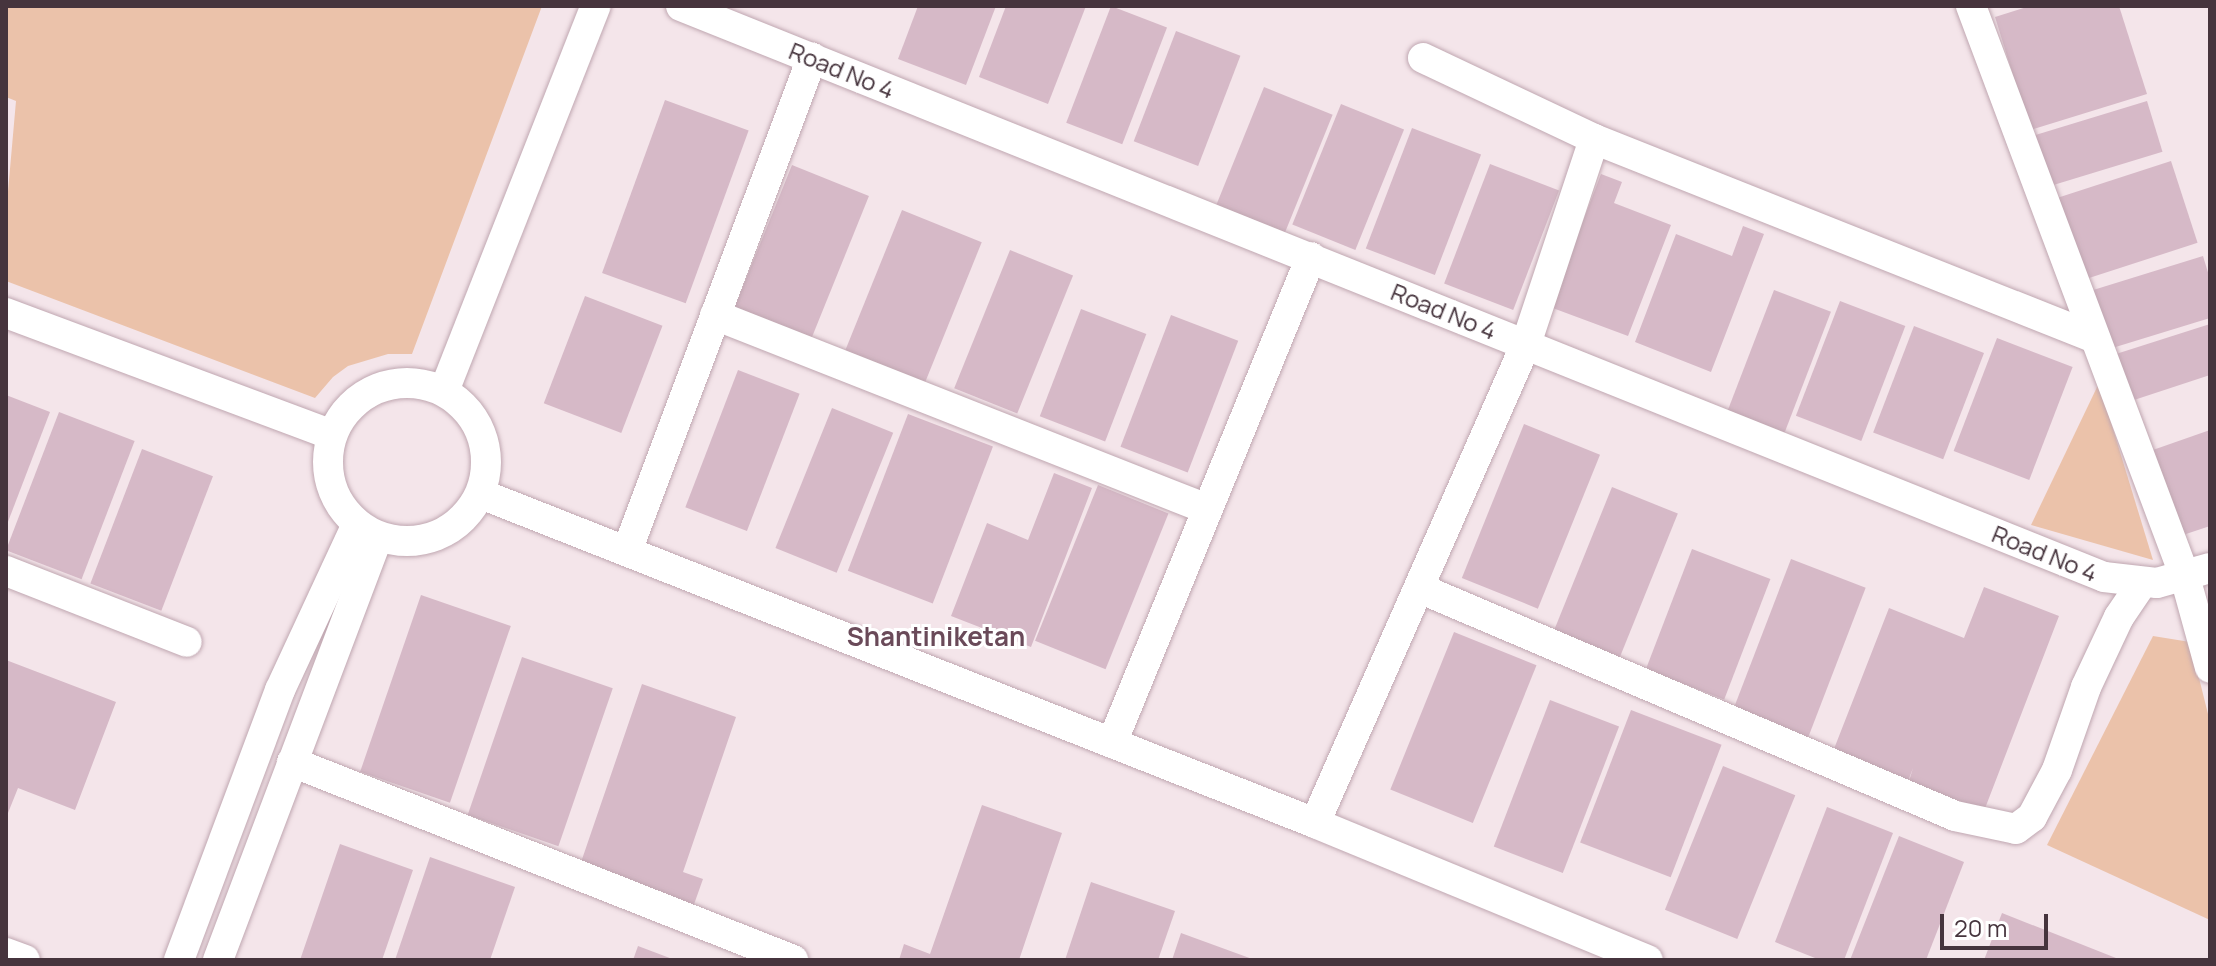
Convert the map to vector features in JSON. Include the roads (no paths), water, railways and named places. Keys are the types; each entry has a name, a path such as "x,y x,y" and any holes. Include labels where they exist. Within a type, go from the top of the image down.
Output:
{"street":[{"path":"444,391 596,6"},
{"name":"Road No 4","path":"681,6 2104,577 2142,583 2197,572"},
{"path":"1971,6 2095,338 2197,572 2210,668"},
{"path":"627,551 812,58"},
{"path":"1423,58 1594,139 2095,338"},
{"path":"1315,823 1526,344 1594,139"},
{"path":"1112,743 1311,257"},
{"path":"6,313 332,435"},
{"path":"715,315 1207,509"},
{"path":"418,383 444,391 463,405 477,424 486,447 487,470 481,494 468,515 449,530 426,540 402,542 367,530 340,506 330,483 327,459 332,435 345,411 366,394 378,389 391,384 418,383"},
{"path":"481,494 1315,823 1648,960"},
{"path":"218,960 292,762 367,530"},
{"path":"179,960 280,690 367,530"},
{"path":"6,571 187,642"},
{"path":"1419,588 1955,816 2016,829 2032,817 2057,770 2086,687 2119,617 2142,583"},
{"path":"292,762 793,960"},
{"path":"215,863 249,876"},
{"path":"6,953 25,960"}],"district":[{"name":"Shantiniketan","path":"936,637"}]}
